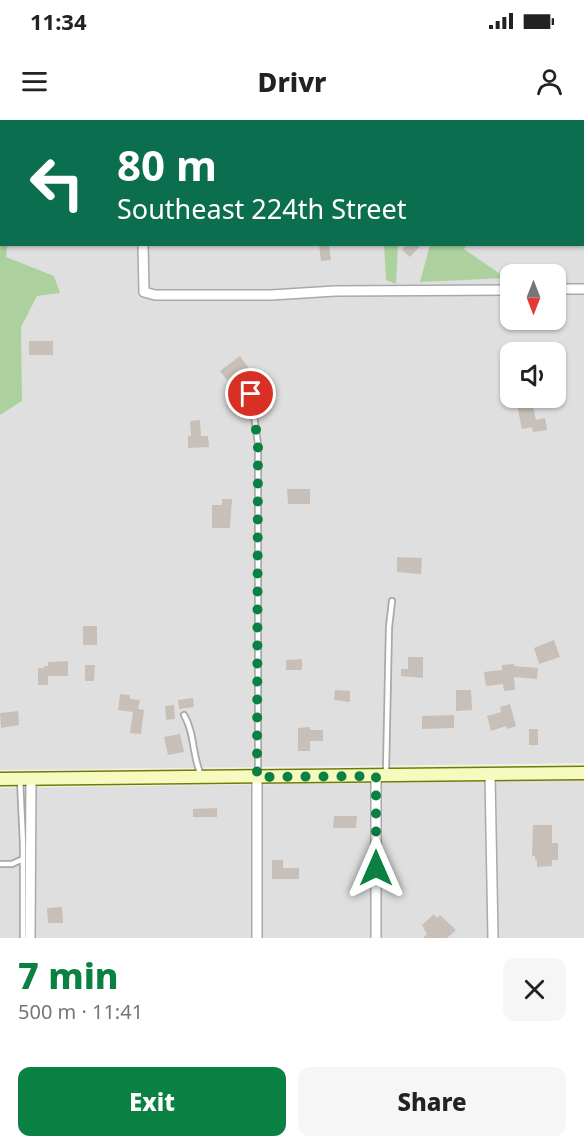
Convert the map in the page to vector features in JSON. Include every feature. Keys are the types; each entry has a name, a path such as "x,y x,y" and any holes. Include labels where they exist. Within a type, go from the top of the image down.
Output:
{"street":[{"path":"144,246 144,292 165,296 271,296 335,291 500,290"},
{"path":"566,289 584,289"},
{"path":"0,779 584,773"},
{"path":"490,774 493,938"},
{"path":"376,938 381,776"},
{"path":"257,777 257,938"},
{"path":"26,779 30,938"}],"lane":[{"path":"251,394 258,444 257,777"},
{"path":"381,776 392,601"},
{"path":"184,715 191,735 195,762 202,778"},
{"path":"23,938 26,779"},
{"path":"0,864 12,864 23,859"}],"shaded area":[{"path":"0,246 584,246 584,763 0,770"},
{"path":"584,780 584,938 0,938 0,788"}],"green space":[{"path":"0,246 7,246 6,257 54,276 60,293 37,296 21,327 22,401 0,415"},
{"path":"384,246 398,246 396,284 386,280"},
{"path":"430,246 466,246 464,249 500,274 500,278 420,282"}],"building":[{"path":"319,246 329,246 331,260 321,261"},
{"path":"405,246 420,246 410,257 402,250"},
{"path":"29,341 53,341 53,355 29,355"},
{"path":"240,356 250,370 242,375 239,371 227,380 220,371"},
{"path":"518,408 533,408 536,420 545,418 547,430 533,432 532,427 522,429"},
{"path":"200,420 201,436 208,436 209,447 188,448 188,436 191,436 190,421"},
{"path":"287,489 310,489 310,504 288,504"},
{"path":"222,499 232,499 230,528 212,528 212,505 222,505"},
{"path":"397,557 422,558 421,574 397,572"},
{"path":"83,626 97,626 97,645 83,645"},
{"path":"554,640 560,657 539,664 534,648"},
{"path":"408,657 423,657 423,678 401,676 401,669 408,669"},
{"path":"302,659 302,670 286,670 286,660"},
{"path":"68,661 68,676 48,676 48,685 38,685 38,668 48,666 48,662"},
{"path":"514,664 514,666 538,668 537,679 514,677 515,690 504,691 503,684 486,686 484,672 502,670 502,665"},
{"path":"85,665 95,665 94,681 85,681"},
{"path":"335,690 350,691 350,702 334,700"},
{"path":"456,690 471,690 472,710 456,711"},
{"path":"120,694 130,695 130,699 140,700 138,709 144,710 141,734 130,733 133,712 118,710"},
{"path":"193,698 194,707 179,709 178,700"},
{"path":"510,704 516,726 507,729 506,726 491,731 487,716 501,712 500,707"},
{"path":"174,705 175,719 166,720 165,706"},
{"path":"18,711 19,725 1,728 0,713"},
{"path":"454,715 454,728 422,729 422,716"},
{"path":"310,727 310,730 323,730 323,741 310,741 310,751 298,751 298,728"},
{"path":"529,729 538,729 538,745 529,745"},
{"path":"180,734 184,752 168,755 164,737"},
{"path":"217,808 217,817 193,817 193,809"},
{"path":"334,816 357,816 356,828 333,828"},
{"path":"533,825 552,825 552,843 558,843 558,860 552,860 552,866 537,867 537,860 535,856 532,856"},
{"path":"272,860 283,860 283,868 299,868 299,879 272,879"},
{"path":"62,907 63,923 48,923 47,908"},
{"path":"434,914 437,918 440,915 456,930 447,938 423,938 427,934 422,925"}],"route":[{"path":"251,394 258,444 257,777 376,776 376,868"}]}
